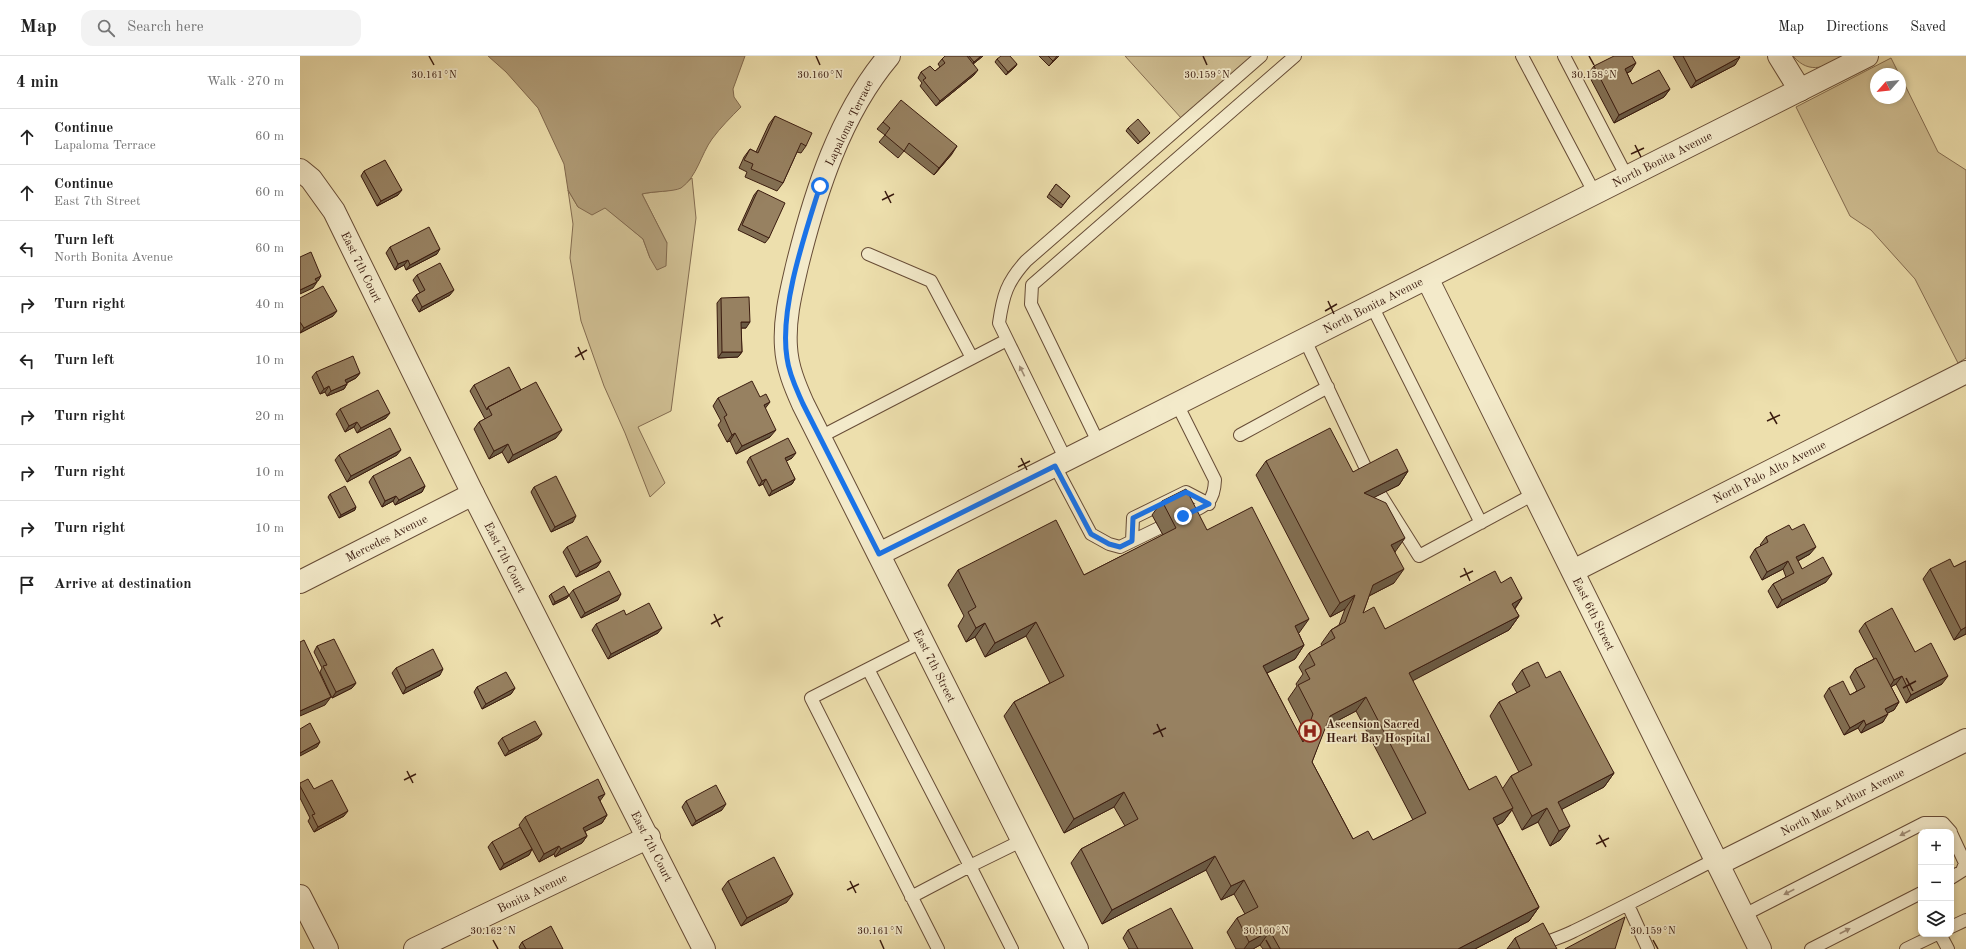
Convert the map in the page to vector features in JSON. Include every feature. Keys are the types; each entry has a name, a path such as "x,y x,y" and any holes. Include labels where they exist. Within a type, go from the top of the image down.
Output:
{"street":[{"name":"Lapaloma Terrace","path":"793,382 786,354 786,320 791,291 808,222 826,170 855,107 872,77 889,56"},
{"path":"1780,56 1800,90"},
{"name":"North Bonita Avenue","path":"879,554 1867,56"},
{"name":"East 7th Court","path":"300,170 311,179 334,211 473,494 649,837 704,949"},
{"name":"East 6th Street","path":"1428,278 1760,949"},
{"name":"North Palo Alto Avenue","path":"1573,571 1966,372"},
{"name":"East 7th Street","path":"793,382 1078,949"},
{"name":"Mercedes Avenue","path":"300,582 473,494"},
{"name":"North Mac Arthur Avenue","path":"1717,862 1966,740"},
{"name":"Bonita Avenue","path":"415,949 649,837"},
{"path":"300,896 327,949"}],"lane":[{"path":"1159,528 1120,547 1109,544 1091,534 1060,463 1038,403 999,323 1003,299 1013,276 1026,261 1261,56"},
{"path":"1098,444 1031,304 1032,285 1295,56"},
{"path":"1522,56 1595,194"},
{"path":"1564,56 1627,177"},
{"path":"868,254 932,280 972,358"},
{"path":"1372,306 1481,523"},
{"path":"820,437 1007,340"},
{"path":"1305,340 1368,473"},
{"path":"1240,435 1328,387"},
{"path":"1177,404 1215,480 1214,491 1209,504 1183,516"},
{"path":"1132,541 1133,518 1186,492 1209,504"},
{"path":"1380,494 1419,556 1534,494"},
{"path":"923,641 811,698 938,949"},
{"path":"868,669 1012,949"},
{"path":"1744,915 1924,823 1943,823 1948,829"},
{"path":"1954,839 1965,863 1962,871 1954,876"},
{"path":"911,897 1023,840"},
{"name":"North Mac Arthur Avenue","path":"1538,946 1554,938 1570,939 1628,905 1717,862"},
{"path":"1810,949 1918,895"},
{"path":"1628,905 1648,949"},
{"path":"1954,926 1966,920"},
{"path":"1906,949 1931,937"},
{"path":"1942,937 1948,949"}],"shaded area":[{"path":"488,56 745,56 733,89 734,97 741,107 712,139 691,178 681,188 642,194 667,243 666,266 657,270 650,258 643,239 605,208 592,215 578,207 568,190 564,164 538,108 506,72"},
{"path":"1125,56 1254,56 1182,119"},
{"path":"1793,56 1846,56 1825,66 1812,67 1806,66 1799,62"},
{"path":"1891,58 1896,68 1872,68"},
{"path":"1870,69 1870,104 1906,104 1906,87 1938,152 1966,170 1966,358 1958,363 1915,279 1871,230 1850,216 1796,107"},
{"path":"692,178 696,218 671,411 638,427 665,483 650,497 625,433 604,386 581,321 570,258 573,224 568,190 578,207 605,207 643,239 650,258 667,243 642,194 673,189 679,187"}],"building":[{"path":"945,56 967,56 978,70 940,101 923,80 926,78 921,72 930,66 935,71 945,63 942,59"},
{"path":"969,56 981,56 974,62"},
{"path":"1001,56 1010,56 1017,64 1008,72 997,59"},
{"path":"1048,56 1057,56 1053,61"},
{"path":"1614,56 1632,56 1636,63 1625,69 1632,84 1659,70 1670,89 1619,115 1594,66"},
{"path":"1683,56 1739,56 1740,57 1696,81"},
{"path":"901,100 957,146 939,168 909,143 904,151 885,135 890,128 883,122"},
{"path":"775,116 812,133 806,146 801,143 783,183 751,169 753,164 744,160 750,149 758,153"},
{"path":"1138,119 1150,133 1140,142 1128,128"},
{"path":"385,160 402,190 381,201 364,171"},
{"path":"1056,184 1070,196 1063,205 1049,194"},
{"path":"758,190 785,203 769,238 742,225"},
{"path":"429,227 440,249 410,265 408,260 398,264 390,247"},
{"path":"311,252 321,276 315,279 317,282 300,290 300,257"},
{"path":"440,263 454,290 422,307 416,295 425,290 417,275"},
{"path":"323,286 337,311 304,328 300,322 300,298"},
{"path":"749,297 750,322 741,322 742,352 722,352 721,298"},
{"path":"353,356 360,373 345,380 347,384 331,391 329,386 324,389 316,372"},
{"path":"509,367 521,390 488,407 487,410 474,385"},
{"path":"752,381 760,397 766,394 770,402 764,405 776,430 742,446 735,433 732,435 724,417 727,415 718,398"},
{"path":"536,382 562,430 513,455 508,444 494,451 479,422 492,415 488,407"},
{"path":"378,390 390,413 361,428 357,422 349,426 340,409"},
{"path":"390,428 401,450 351,476 339,455"},
{"name":"Ascension Sacred Heart Bay Hospital","path":"1330,428 1353,472 1397,449 1408,471 1364,493 1386,503 1405,538 1391,545 1404,569 1373,585 1363,613 1374,607 1385,629 1495,571 1501,583 1511,577 1522,598 1512,604 1519,616 1409,673 1469,790 1496,776 1513,808 1493,818 1539,907 1458,949 1280,949 1270,931 1249,942 1237,918 1258,907 1244,880 1231,886 1215,856 1112,910 1081,849 1138,819 1124,792 1074,819 1014,702 1064,676 1036,622 995,643 985,623 976,628 968,612 976,607 958,570 1056,520 1084,575 1176,528 1162,501 1186,489 1207,530 1252,507 1309,619 1295,626 1304,645 1263,666 1303,742 1313,714 1298,685 1310,679 1305,670 1315,665 1309,653 1335,638 1331,630 1345,622 1355,595 1340,603 1266,461","holes":["1366,697 1426,813 1373,840 1368,831 1353,839 1312,762 1330,716"]},
{"path":"788,438 796,453 785,458 795,479 772,491 766,479 762,481 750,457"},
{"path":"410,457 425,486 399,500 396,496 385,501 373,476"},
{"path":"556,476 576,516 555,527 534,487"},
{"path":"345,486 356,507 341,515 330,494"},
{"path":"1804,524 1816,547 1796,557 1802,569 1823,557 1832,574 1782,600 1773,584 1794,573 1788,561 1767,572 1755,549 1768,542 1766,537 1789,525 1792,530"},
{"path":"587,536 601,561 580,572 567,547"},
{"path":"1950,559 1954,567 1966,561 1966,627 1961,630 1930,569"},
{"path":"609,571 621,594 585,613 573,590"},
{"path":"564,586 569,595 555,602 551,594"},
{"path":"649,603 662,628 611,654 596,624 624,610 626,615"},
{"path":"1892,608 1915,652 1931,643 1948,676 1911,695 1902,676 1894,680 1865,623"},
{"path":"334,639 356,683 336,692 323,666 327,665 317,646"},
{"path":"304,640 331,697 300,711 300,642"},
{"path":"433,649 443,669 406,688 396,668"},
{"path":"1876,658 1899,702 1885,709 1888,714 1866,725 1864,720 1850,728 1829,688 1843,681 1850,695 1865,687 1855,669"},
{"path":"1538,662 1546,678 1560,671 1614,773 1558,802 1570,826 1559,831 1547,808 1532,816 1511,776 1532,765 1499,702 1530,686 1522,670"},
{"path":"506,672 515,688 486,704 477,687"},
{"path":"535,721 542,734 509,751 502,738"},
{"path":"310,723 320,742 300,753 300,729"},
{"path":"308,779 314,789 332,780 348,811 318,827 312,815 315,814 300,786 300,783"},
{"path":"598,779 605,794 598,797 607,815 583,828 587,836 561,849 559,846 544,854 525,817"},
{"path":"716,785 726,804 696,821 686,801"},
{"path":"520,827 532,849 504,864 492,842"},
{"path":"774,857 793,894 747,918 728,881"},
{"path":"1171,908 1193,949 1138,949 1128,930"},
{"path":"1625,917 1615,949 1565,949"},
{"path":"1543,923 1557,949 1520,949 1515,938"},
{"path":"551,926 563,949 526,949 522,942"}],"place":[{"name":"Ascension Sacred Heart Bay Hospital","path":"1310,731"}],"route":[{"path":"820,186 808,222 791,291 785,336 787,360 793,382 803,404 879,554 1055,466 1091,534 1109,544 1120,547 1132,541 1133,518 1186,492 1209,504 1183,516"}]}
